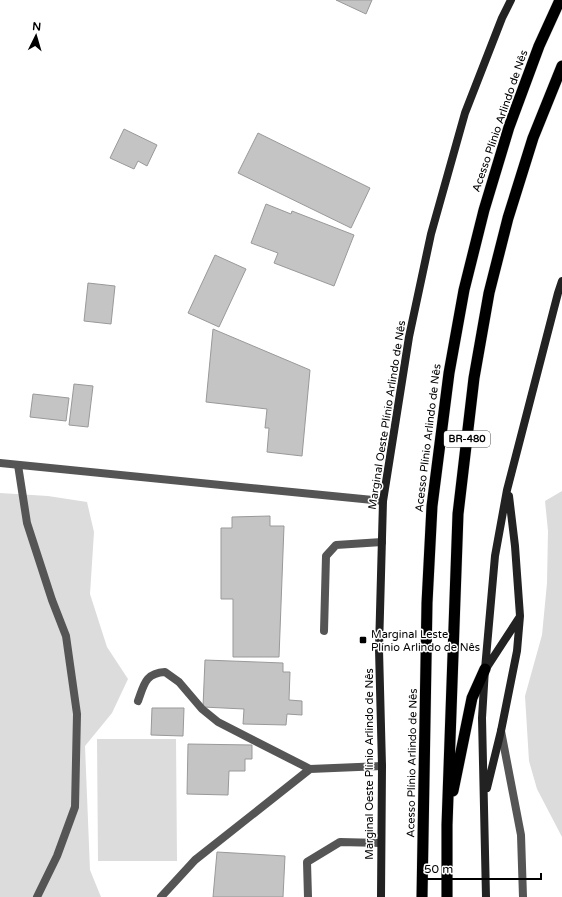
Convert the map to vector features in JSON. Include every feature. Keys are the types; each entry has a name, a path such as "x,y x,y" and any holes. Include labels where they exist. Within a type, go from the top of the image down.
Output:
{"highway":[{"name":"Acesso Plínio Arlindo de Nês","path":"422,897 427,603 432,506 449,373 464,290 484,210 509,127 539,46 560,0"},
{"name":"BR-480","path":"446,897 447,825 458,514 474,378 489,293 508,218 533,138 562,66"},
{"path":"447,825 472,698 485,669"}],"main road":[{"name":"Marginal Oeste Plínio Arlindo de Nês","path":"381,897 382,766 379,649 383,501 409,337 431,234 465,113 502,18 511,0"},
{"path":"486,897 482,718 485,669 496,556 508,488 562,281"},
{"path":"484,799 501,731 517,651 520,616 515,546 508,488"},
{"path":"485,669 520,616"}],"street":[{"path":"0,463 383,501"},
{"path":"18,465 27,523 52,600 66,636 77,714 75,807 57,856 37,897"},
{"path":"324,631 326,556 336,545 382,542"},
{"path":"138,701 145,681 156,672 166,672 179,682 202,709 218,722 310,769 382,766"},
{"path":"501,731 521,835 523,897"},
{"path":"161,897 195,860 310,769"},
{"path":"308,897 308,862 340,842 381,843"}],"shaded area":[{"path":"562,491 562,837 537,789 529,761 525,696 542,635 547,583 548,531 545,501"},
{"path":"0,493 48,496 87,502 94,532 90,594 107,647 128,679 112,713 85,746 90,870 101,897 0,897"},
{"path":"97,739 176,739 177,861 98,861"}],"building":[{"path":"336,0 372,0 366,14"},
{"path":"124,129 157,145 147,166 138,161 134,169 110,158"},
{"path":"258,133 370,188 351,228 238,173"},
{"path":"266,204 291,214 292,211 354,235 334,286 274,263 278,253 251,243"},
{"path":"215,255 246,269 219,327 188,313"},
{"path":"88,283 115,286 111,324 84,321"},
{"path":"213,329 310,370 302,456 267,452 269,428 265,428 267,409 206,402"},
{"path":"74,384 93,386 88,427 69,425"},
{"path":"33,394 69,398 66,421 30,417"},
{"path":"270,516 270,526 284,526 279,657 233,657 233,599 221,599 221,528 232,528 232,517"},
{"path":"205,660 283,663 283,672 290,672 289,700 302,701 302,715 287,714 286,725 243,724 244,709 203,707"},
{"path":"152,708 184,708 183,736 151,735"},
{"path":"188,744 252,745 252,759 245,759 245,771 229,771 228,795 187,794"},
{"path":"217,852 285,856 283,897 213,897"}],"place":[{"name":"Marginal Leste Plínio Arlindo de Nês","path":"363,640"}]}
